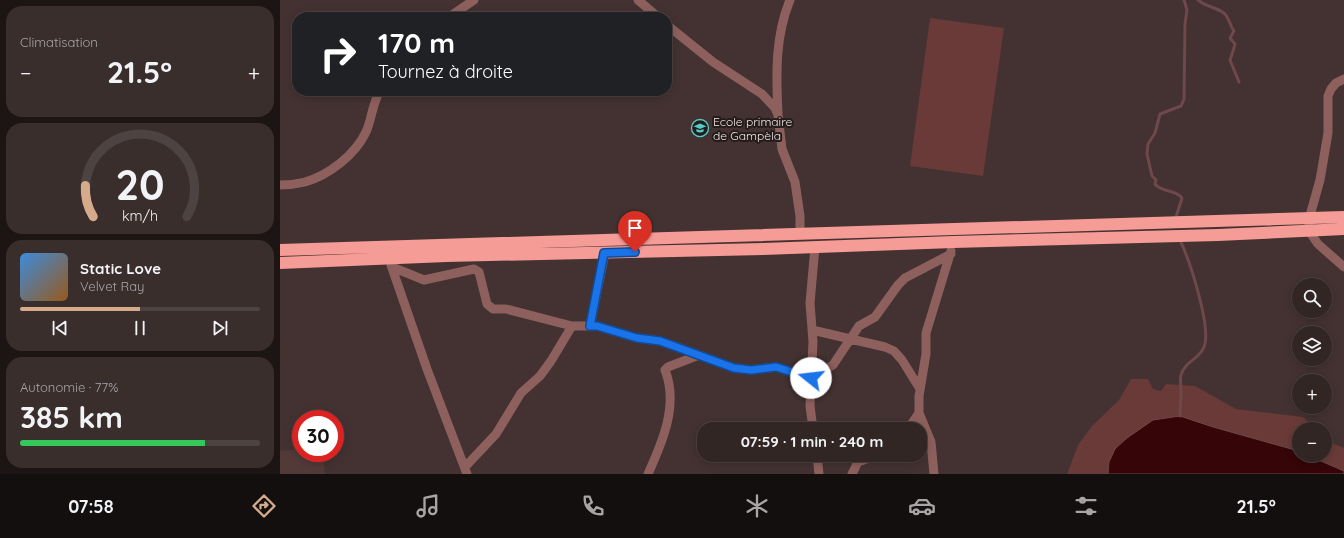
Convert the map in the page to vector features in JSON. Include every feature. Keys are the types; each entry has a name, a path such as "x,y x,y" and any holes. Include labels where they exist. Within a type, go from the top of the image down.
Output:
{"highway":[{"path":"280,263 390,263 446,256 815,247 952,248 1048,240 1189,235 1309,225 1344,217"},
{"path":"280,250 800,234 1309,225 1344,229"}],"street":[{"path":"456,12 474,0"},
{"path":"638,0 652,12"},
{"path":"790,0 780,37 776,70 778,115 782,149 795,182 800,216 800,234"},
{"path":"672,29 714,62 762,94 775,108 778,115"},
{"path":"1344,79 1336,83 1328,96 1328,133 1320,180 1309,225 1318,244 1344,267"},
{"path":"280,185 305,182 334,168 355,150 366,132 377,96"},
{"path":"812,422 810,406 813,342 810,303 815,247"},
{"path":"390,263 424,280 474,269 479,272 488,304 493,309 506,309 572,326 597,326 637,338 660,341 734,368 751,370 776,367 811,378 833,365 859,326 875,317 898,285 905,278 952,248"},
{"path":"934,474 931,442 919,413 919,396 926,354 926,333 952,248"},
{"path":"590,326 604,253"},
{"path":"390,263 427,369 466,471"},
{"path":"466,471 496,434 521,393 540,376 551,361 572,326"},
{"path":"812,330 885,347 894,351 902,360 920,389"},
{"path":"648,474 661,446 669,414 671,393 665,370 668,367 699,355"},
{"path":"913,422 919,413"},
{"path":"818,462 819,474"},
{"path":"852,474 858,462"}],"shaded area":[{"path":"930,18 1004,28 983,176 910,166"},
{"path":"1131,379 1148,379 1153,389 1161,391 1166,384 1195,386 1236,409 1303,417 1308,422 1292,422 1292,449 1213,427 1180,416 1153,420 1127,438 1115,449 1109,462 1108,474 1067,474 1078,445 1092,426 1119,400"},
{"path":"1180,416 1213,427 1292,449 1292,462 1323,462 1344,471 1344,474 1108,474 1109,462 1115,449 1127,438 1153,420"},
{"path":"1332,443 1344,448 1344,471 1323,462 1332,462"},
{"path":"292,450 292,462 324,462 325,474 280,474 280,451"}],"waterway":[{"path":"1175,220 1182,198 1176,193 1161,189 1155,184 1156,180 1152,176 1147,154 1148,144 1155,133 1160,114 1181,106 1184,99 1185,24 1187,10 1184,0"},
{"path":"1198,0 1222,12 1228,18 1234,31 1230,38 1235,44 1230,60 1239,82"},
{"path":"1179,238 1198,293 1205,325 1206,338 1204,347 1198,356 1183,369 1180,378 1180,416"}],"place":[{"name":"Ecole primaire de Gampèla","path":"700,128"}],"route":[{"path":"635,252 604,253 590,326 597,326 637,338 660,341 734,368 751,370 776,367 811,378"}]}
